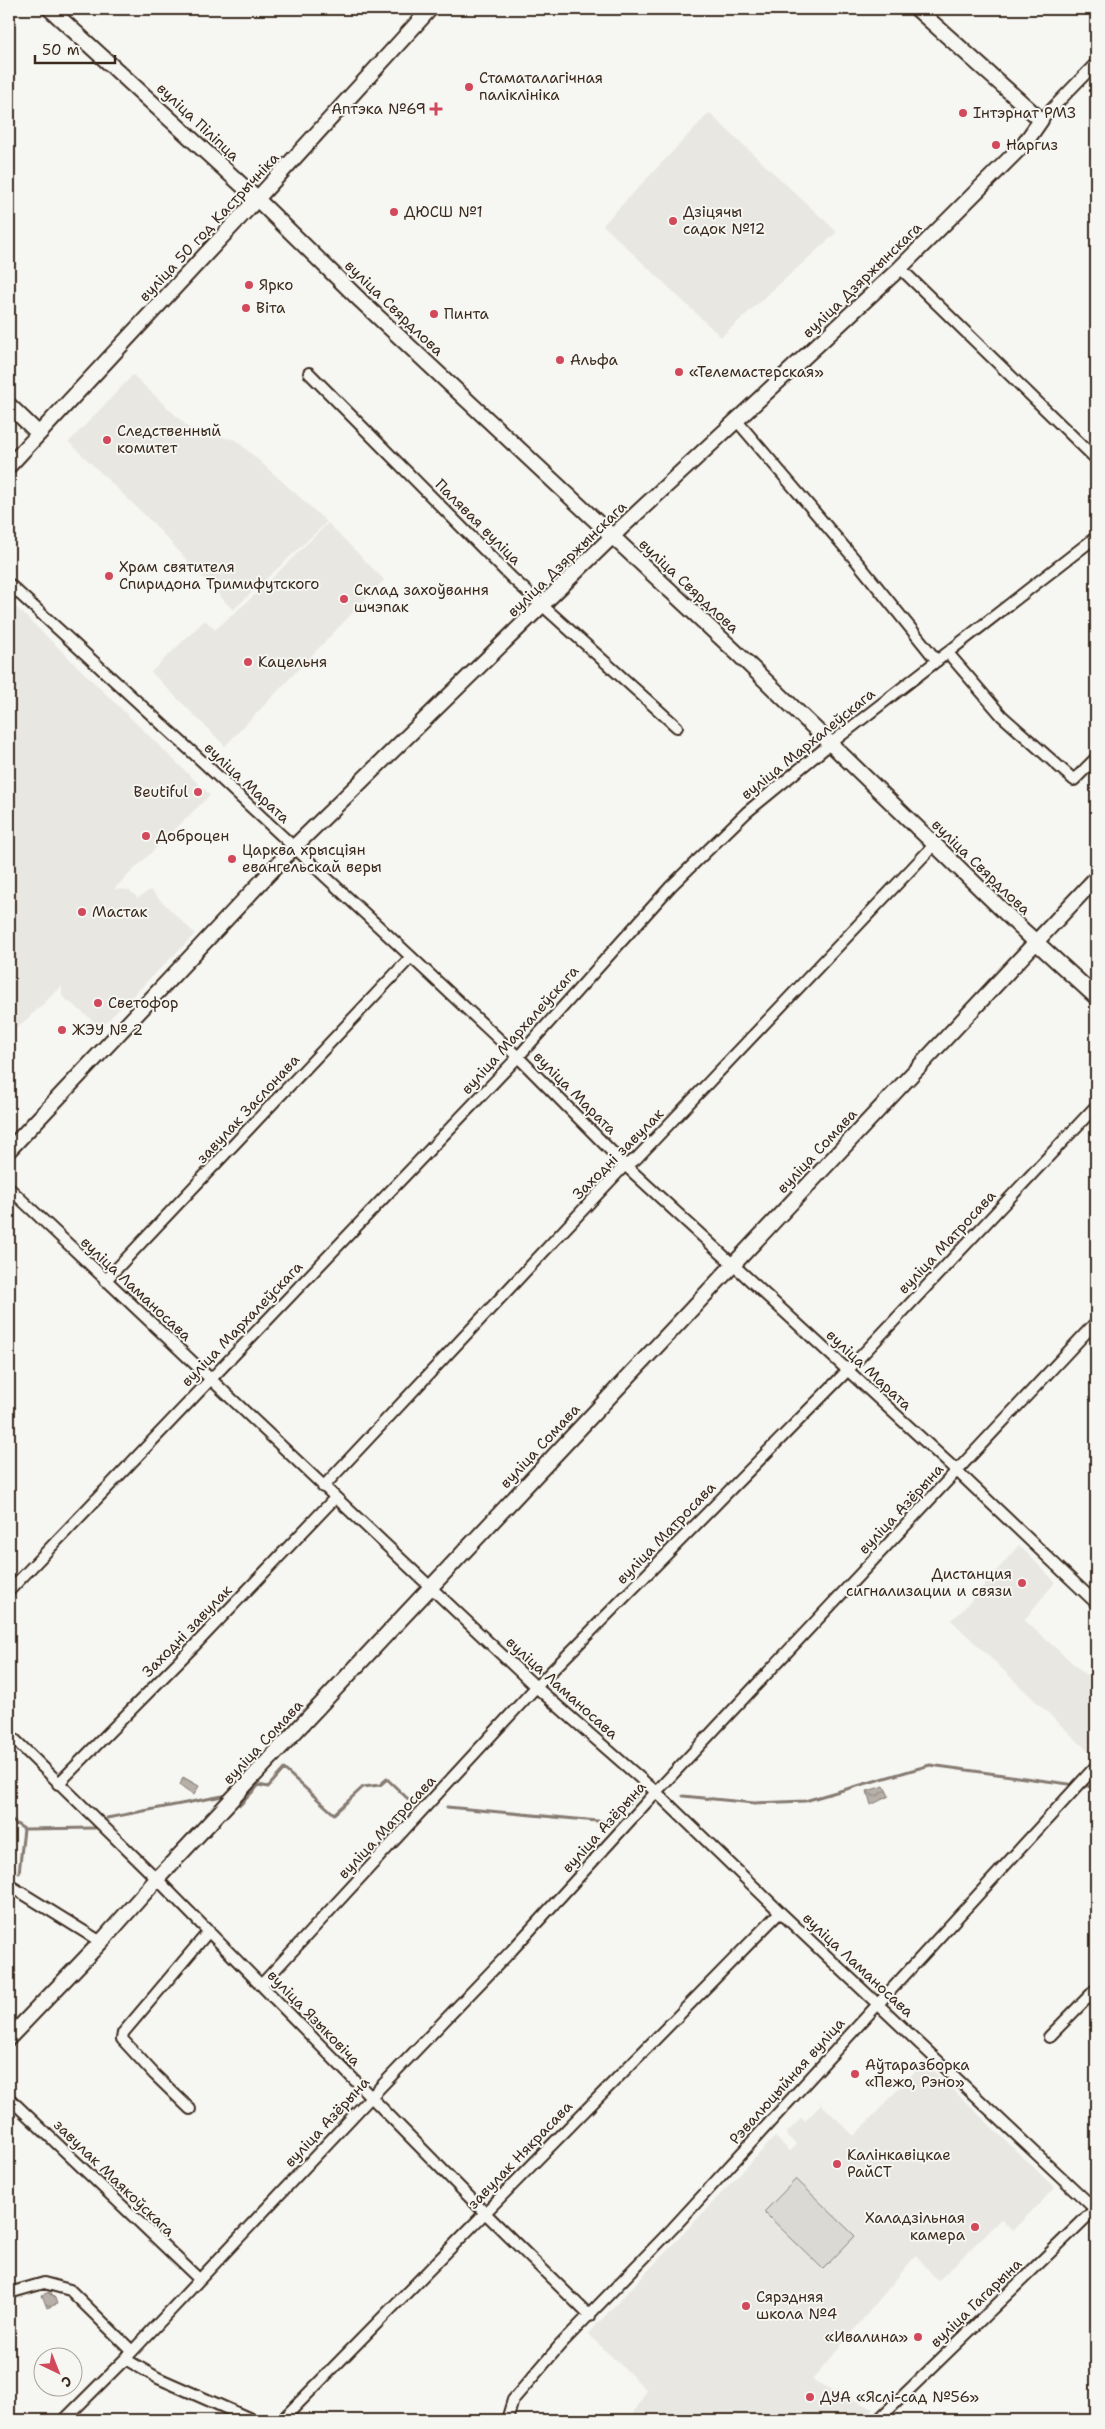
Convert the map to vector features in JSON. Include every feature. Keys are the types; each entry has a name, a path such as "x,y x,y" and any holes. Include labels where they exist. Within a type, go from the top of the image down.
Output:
{"street":[{"name":"вуліца Піліпца","path":"50,9 257,199"},
{"name":"вуліца 50 год Кастрычніка","path":"9,466 430,9"},
{"path":"917,9 1041,120 1096,63"},
{"name":"вуліца Дзяржынскага","path":"9,1150 294,848 612,537 900,268 1025,143 1041,120"},
{"name":"вуліца Свярдлова","path":"257,199 361,301 1096,997"},
{"path":"900,268 1096,459"},
{"name":"Палявая вуліца","path":"308,373 541,606 677,727"},
{"path":"9,405 39,434"},
{"path":"737,421 858,563 937,661"},
{"name":"вуліца Мархалеўскага","path":"9,1591 518,1057 671,886 747,812 830,744 1096,537"},
{"name":"вуліца Марата","path":"9,584 518,1057 625,1165 957,1471 1096,1603"},
{"path":"948,653 1002,716 1074,780 1096,758"},
{"name":"Заходні завулак","path":"323,1487 625,1165 636,1159 935,844"},
{"name":"вуліца Сомава","path":"9,2038 101,1942 157,1879 732,1264 1096,878"},
{"name":"завулак Заслонава","path":"105,1281 411,957"},
{"name":"вуліца Матросава","path":"261,1985 536,1687 847,1371 1096,1106"},
{"name":"вуліца Ламаносава","path":"9,1188 430,1588 536,1687 656,1792 780,1912 1096,2209"},
{"name":"вуліца Азёрына","path":"64,2420 512,1950 656,1792 1096,1322"},
{"name":"Заходні завулак","path":"58,1784 196,1644 335,1498"},
{"name":"вуліца Языковіча","path":"9,1734 157,1879 484,2213 590,2316"},
{"name":"Рэвалюцыйная вуліца","path":"508,2420 513,2400 561,2344 590,2316 1096,1766"},
{"path":"9,1884 101,1942"},
{"name":"завулак Някрасава","path":"282,2420 780,1912"},
{"path":"190,2109 149,2069 122,2039 123,2033 208,1932"},
{"path":"1049,2037 1096,1989"},
{"name":"завулак Маякоўскага","path":"9,2098 199,2279"},
{"name":"вуліца Гагарына","path":"878,2420 1096,2209"},
{"path":"9,2293 44,2284 70,2290 128,2355 158,2378 254,2420"}],"shaded area":[{"path":"709,113 837,232 721,337 603,225"},
{"path":"133,375 192,431 236,440 327,522 233,610 153,523 69,442"},
{"path":"328,523 384,580 225,746 151,672 205,620 215,630 257,593"},
{"path":"9,600 210,795 114,889 129,890 138,898 150,890 195,934 101,1027 62,996 62,986 26,1020 9,1033"},
{"path":"1019,1545 1055,1582 1024,1620 1096,1684 1096,1745 1090,1753 951,1620 962,1611"},
{"name":"Сярэдняя школа №4","path":"924,2062 1055,2188 1012,2231 1001,2219 938,2281 916,2255 812,2380 873,2409 862,2420 630,2420 647,2390 588,2334 775,2137 790,2151 797,2145 786,2134 801,2118 805,2121 821,2105 816,2099 854,2136"},
{"path":"796,2179 855,2236 823,2269 764,2212"}],"water":[{"path":"183,1777 199,1786 194,1795 180,1785"},
{"path":"884,1786 889,1796 871,1805 867,1791"},
{"path":"49,2292 55,2298 57,2304 47,2308 42,2295"}],"waterway":[{"path":"683,1796 754,1803 805,1801 930,1765 1069,1784"},
{"path":"240,1805 259,1785 268,1787 284,1769 334,1814 363,1787 380,1785 387,1779 407,1798 423,1808"},
{"path":"1087,1786 1096,1788"},
{"path":"447,1807 608,1822 639,1794"},
{"path":"107,1818 228,1795"},
{"path":"9,1819 24,1829 19,1873"},
{"path":"24,1829 95,1828"},
{"path":"9,1901 12,1895"}],"place":[{"name":"Стаматалагічная паліклініка","path":"469,87"},
{"name":"Аптэка №69","path":"436,109"},
{"name":"Інтэрнат РМЗ","path":"963,113"},
{"name":"Наргиз","path":"996,145"},
{"name":"ДЮСШ №1","path":"394,212"},
{"name":"Дзіцячы садок №12","path":"673,221"},
{"name":"Ярко","path":"249,285"},
{"name":"Віта","path":"246,308"},
{"name":"Пинта","path":"434,314"},
{"name":"Альфа","path":"560,360"},
{"name":"«Телемастерская»","path":"679,372"},
{"name":"Следственный комитет","path":"107,440"},
{"name":"Храм святителя Спиридона Тримифутского","path":"109,576"},
{"name":"Склад захоўвання шчэпак","path":"344,599"},
{"name":"Кацельня","path":"248,662"},
{"name":"Beutiful","path":"198,792"},
{"name":"Доброцен","path":"146,836"},
{"name":"Царква хрысціян евангельскай веры","path":"232,859"},
{"name":"Мастак","path":"82,912"},
{"name":"Светофор","path":"98,1003"},
{"name":"ЖЭУ № 2","path":"62,1030"},
{"name":"Дистанция сигнализации и связи","path":"1022,1583"},
{"name":"Аўтаразборка «Пежо, Рэно»","path":"855,2074"},
{"name":"Калінкавіцкае РайСТ","path":"837,2164"},
{"name":"Халадзільная камера","path":"975,2227"},
{"name":"Сярэдняя школа №4","path":"746,2306"},
{"name":"«Ивалина»","path":"918,2337"},
{"name":"ДУА «Яслі-сад №56»","path":"810,2397"}]}
